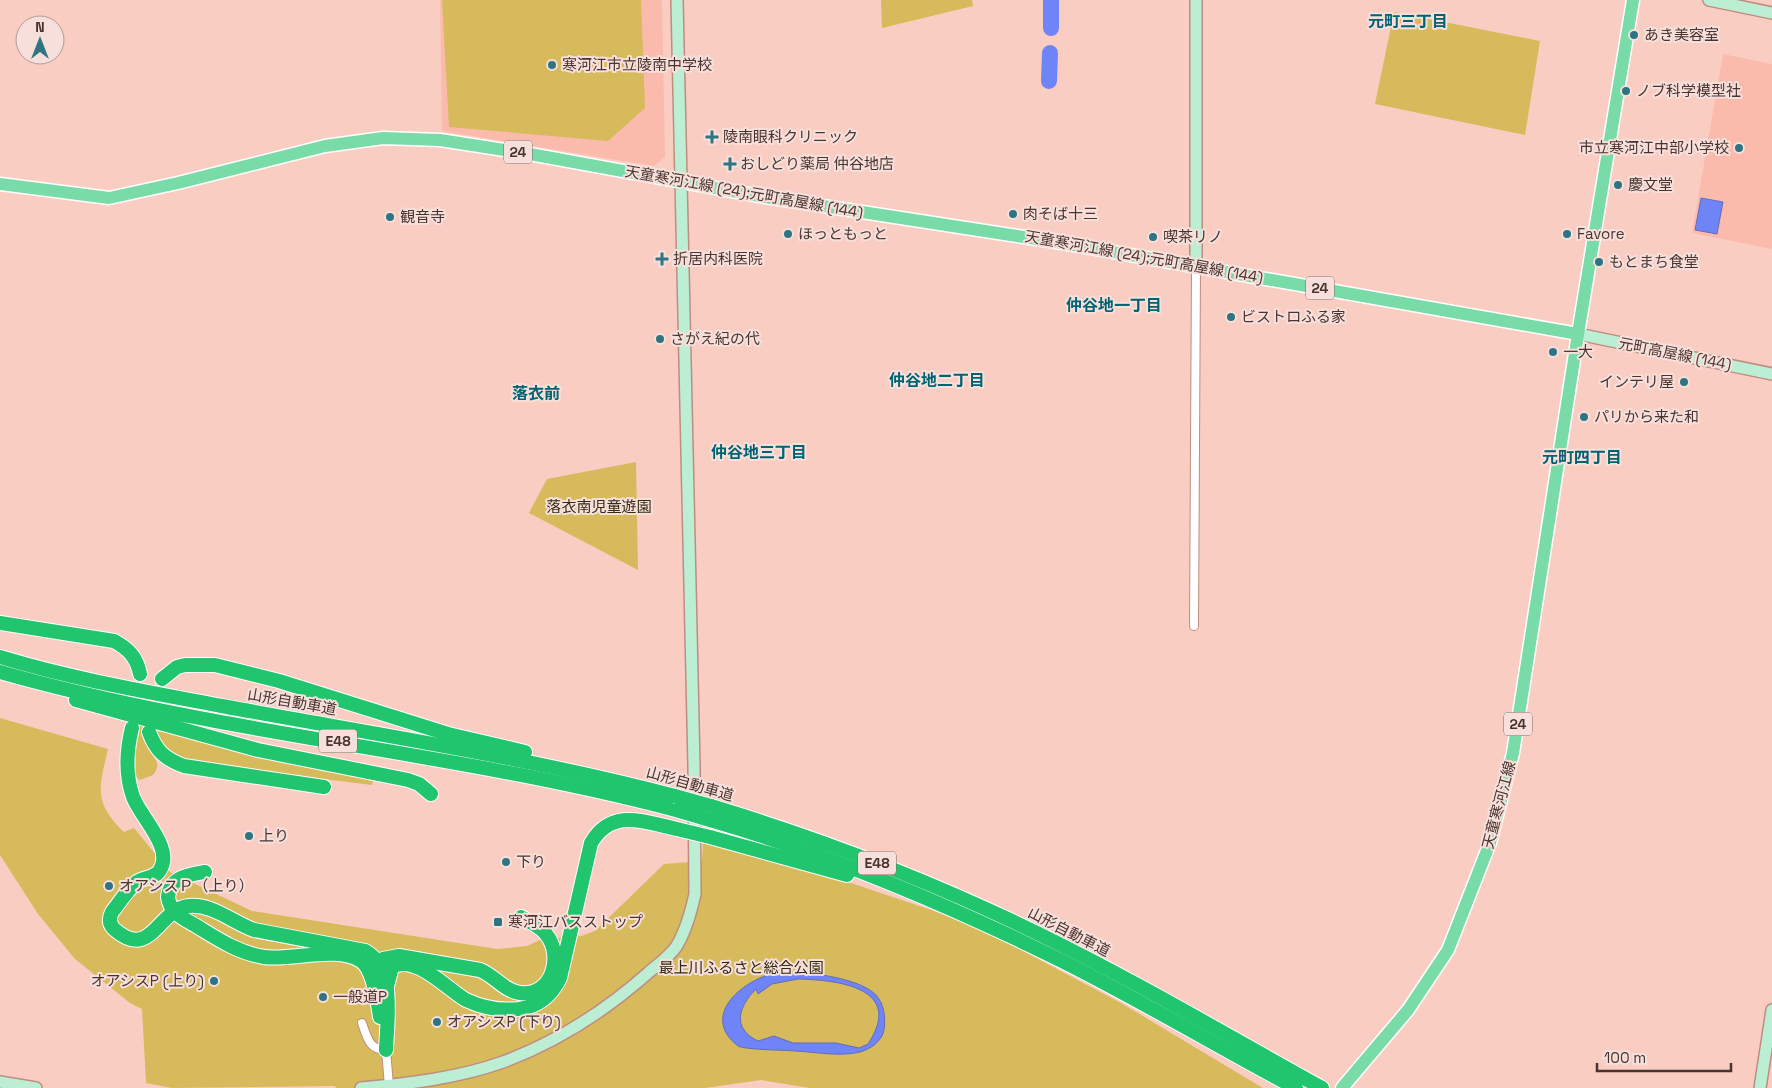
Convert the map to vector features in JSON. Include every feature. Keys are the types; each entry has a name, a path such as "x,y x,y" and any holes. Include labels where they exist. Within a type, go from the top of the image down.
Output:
{"highway":[{"path":"0,623 114,641 130,652 135,658 140,674"},
{"name":"山形自動車道","path":"0,657 127,688 580,772 675,796 710,813 838,862 950,908 1038,949 1296,1088"},
{"path":"162,679 177,667 185,665 204,664 228,668 335,697 448,734 630,779 675,796"},
{"name":"山形自動車道","path":"0,672 147,707 505,771 676,810 710,813 834,847 901,872 1061,945 1322,1088"},
{"path":"0,677 258,750 408,780 419,784 431,794"},
{"path":"132,728 127,754 130,787 138,808 161,843 162,866 155,875 137,882 112,912 110,923 112,928 129,940 150,936 174,912 188,906 206,908 254,930 365,951 373,955 379,963 386,989 386,1050"},
{"path":"149,732 158,751 165,757 184,766 324,787"},
{"path":"386,989 392,967 406,965 426,971 467,1000 488,1008 520,1008 540,1003 555,989 560,978 591,843 597,834 610,823 626,819 710,837 834,871 950,908"},
{"path":"205,872 186,875 172,884 168,897 174,912 231,946 252,954 273,958 338,954 360,960 369,970 379,1007"},
{"path":"386,1050 376,975 379,963 388,957 408,957 480,970 489,974 510,991 519,993 536,991 550,979 555,961 555,952 547,935 540,928 521,917"}],"main road":[{"name":"天童寒河江線","path":"1342,1088 1408,1010 1448,950 1490,843 1513,753 1578,334 1634,0"},
{"name":"天童寒河江線 (24);元町高屋線 (144)","path":"0,184 110,198 325,146 383,138 440,140 530,154 682,183 1062,243 1578,334"}],"street":[{"path":"360,1088 389,1086 439,1078 502,1062 553,1039 590,1019 621,997 675,948 691,914 695,894 694,775 677,0"},
{"path":"1194,626 1196,0"},
{"path":"1709,0 1772,13"},
{"name":"元町高屋線 (144)","path":"1578,334 1772,374"},
{"path":"1760,1088 1772,1010"},
{"path":"362,1023 367,1040 372,1046 378,1050 386,1050 389,1086"},
{"path":"0,1082 36,1088"}],"shaded area":[{"name":"寒河江市立陵南中学校","path":"440,0 662,0 665,157 654,166 442,131"},
{"name":"市立寒河江中部小学校","path":"1723,54 1772,64 1772,249 1692,233"}],"green space":[{"name":"寒河江市立陵南中学校","path":"442,0 641,0 645,108 608,141 449,127"},
{"path":"881,0 972,0 973,6 882,28"},
{"path":"1394,12 1540,41 1525,135 1375,104"},
{"name":"落衣南児童遊園","path":"636,462 638,570 529,513 547,479"},
{"name":"最上川ふるさと総合公園","path":"0,718 108,749 102,774 101,794 107,812 114,821 124,832 134,828 170,872 252,911 497,949 527,946 542,939 581,936 595,931 664,864 702,861 703,842 798,865 934,911 989,933 1121,1003 1263,1088 810,1088 761,1080 705,1088 336,1088 335,1086 172,1088 146,1083 142,1009 130,1003 75,959 38,914 0,855"},
{"path":"140,725 143,725 146,744 155,759 157,767 153,775 140,780 134,775 133,746"},
{"path":"155,729 373,781 372,785 181,761 163,749"}],"water":[{"path":"1701,198 1723,202 1717,234 1695,230"},
{"path":"779,972 815,974 843,979 867,988 875,994 882,1006 885,1025 881,1038 872,1047 864,1051 844,1054 757,1049 738,1046 727,1034 723,1022 724,1011 741,990 766,976","holes":["798,979 848,985 862,991 873,999 878,1010 877,1025 868,1044 859,1048 836,1043 793,1043 774,1036 758,1041 749,1036 744,1030 740,1016 742,1009 745,1002 756,989 758,994 772,984"]}],"waterway":[{"path":"1051,0 1051,28"},
{"path":"1049,81 1050,53"}],"place":[{"name":"あき美容室","path":"1634,35"},
{"name":"寒河江市立陵南中学校","path":"552,65"},
{"name":"ノブ科学模型社","path":"1626,91"},
{"name":"陵南眼科クリニック","path":"712,137"},
{"name":"市立寒河江中部小学校","path":"1739,148"},
{"name":"おしどり薬局 仲谷地店","path":"730,164"},
{"name":"慶文堂","path":"1618,185"},
{"name":"肉そば十三","path":"1013,214"},
{"name":"観音寺","path":"390,217"},
{"name":"ほっともっと","path":"788,234"},
{"name":"Favore","path":"1567,234"},
{"name":"喫茶リノ","path":"1153,237"},
{"name":"折居内科医院","path":"662,259"},
{"name":"もとまち食堂","path":"1599,262"},
{"name":"ビストロふる家","path":"1231,317"},
{"name":"さがえ紀の代","path":"660,339"},
{"name":"一大","path":"1553,352"},
{"name":"インテリ屋","path":"1684,382"},
{"name":"パリから来た和","path":"1584,417"},
{"name":"上り","path":"249,836"},
{"name":"下り","path":"506,862"},
{"name":"オアシスＰ（上り）","path":"109,886"},
{"name":"寒河江バスストップ","path":"498,922"},
{"name":"オアシスP (上り)","path":"214,981"},
{"name":"一般道P","path":"323,997"},
{"name":"オアシスP (下り)","path":"437,1022"}],"district":[{"name":"元町三丁目","path":"1408,21"},
{"name":"仲谷地一丁目","path":"1114,305"},
{"name":"仲谷地二丁目","path":"937,380"},
{"name":"落衣前","path":"536,393"},
{"name":"仲谷地三丁目","path":"759,452"},
{"name":"元町四丁目","path":"1582,457"}]}
